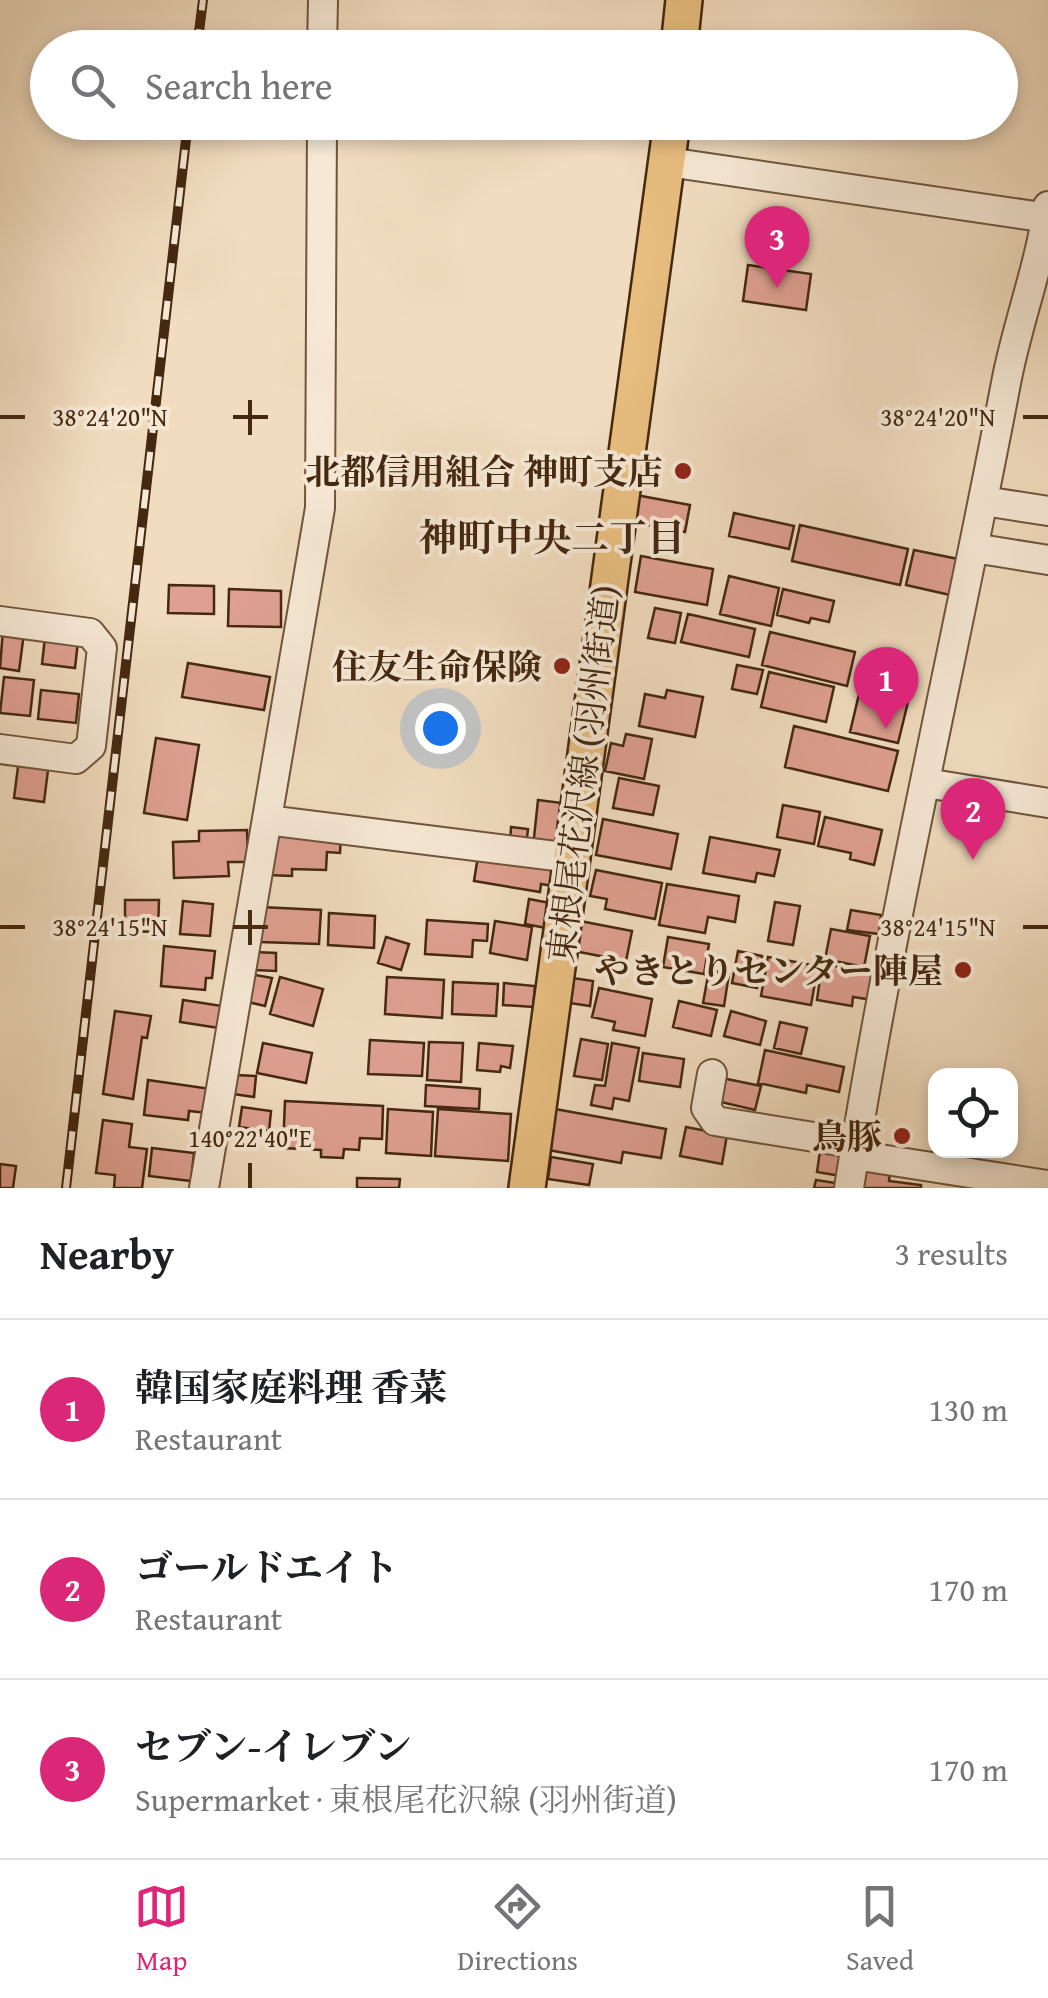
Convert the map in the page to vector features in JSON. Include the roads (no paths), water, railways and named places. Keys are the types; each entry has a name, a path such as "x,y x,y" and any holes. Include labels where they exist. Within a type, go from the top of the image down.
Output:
{"main road":[{"path":"681,30 684,0"},
{"name":"東根尾花沢線 (羽州街道)","path":"527,1188 670,140"}],"street":[{"path":"322,30 323,0"},
{"path":"204,1188 320,508 322,140"},
{"path":"668,162 1048,214 1008,372 926,783 898,900 848,1188"},
{"path":"984,500 1048,511"},
{"path":"974,548 1048,560"},
{"path":"0,620 90,634 102,648 91,746 76,759 0,748"},
{"path":"926,783 1048,803"},
{"path":"267,820 572,858"},
{"path":"712,1074 706,1108 715,1121 1047,1185"}],"railway":[{"path":"199,30 203,0"},
{"path":"66,1188 186,140"}],"place":[{"name":"セブン-イレブン","path":"777,288"},
{"name":"北都信用組合 神町支店","path":"683,471"},
{"name":"住友生命保険","path":"562,666"},
{"name":"韓国家庭料理 香菜","path":"886,729"},
{"name":"ゴールドエイト","path":"973,860"},
{"name":"やきとりセンター陣屋","path":"963,970"},
{"name":"鳥豚","path":"902,1136"}],"district":[{"name":"神町中央二丁目","path":"552,537"}]}
